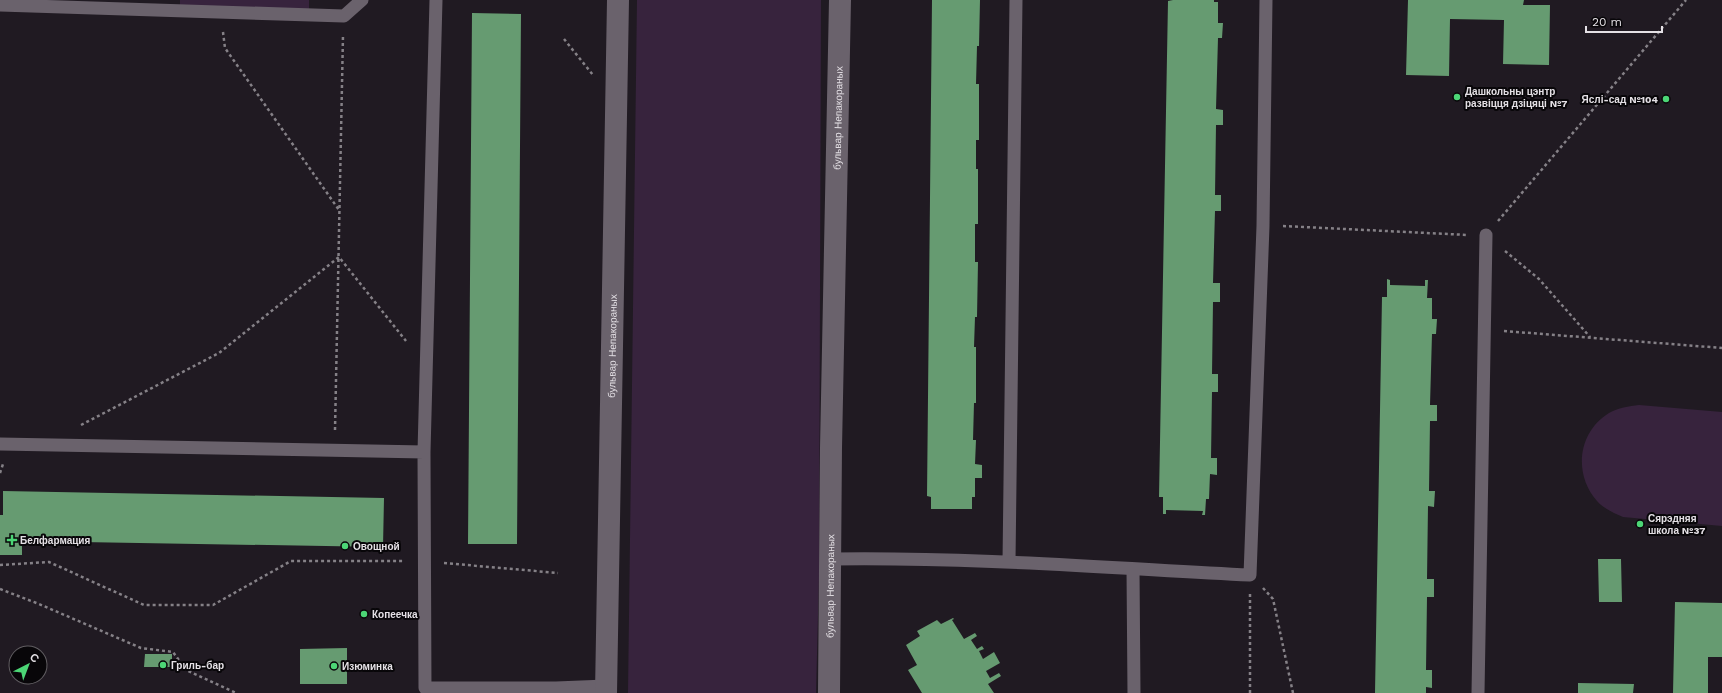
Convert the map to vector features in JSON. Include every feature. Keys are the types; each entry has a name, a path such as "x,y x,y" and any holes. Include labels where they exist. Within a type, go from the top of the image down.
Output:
{"main road":[{"name":"бульвар Непакораных","path":"606,689 618,0"},
{"name":"бульвар Непакораных","path":"829,693 831,448 840,0"}],"lane":[{"path":"0,5 26,3 344,16 362,0"},
{"path":"436,0 424,452 425,561 423,690 556,688 606,689"},
{"path":"1009,562 1016,0"},
{"path":"831,559 870,558 1009,562 1250,575 1263,226 1266,0"},
{"path":"1478,693 1486,235"},
{"path":"0,444 424,452"},
{"path":"1134,569 1134,693"}],"path":[{"path":"1486,235 1686,0"},
{"path":"220,11 225,48 340,211"},
{"path":"334,450 344,16"},
{"path":"564,39 617,105"},
{"path":"1263,226 1486,235 1539,280 1590,337"},
{"path":"339,257 427,366"},
{"path":"78,427 220,353 339,257"},
{"path":"1485,329 1722,348"},
{"path":"0,565 49,562 144,605 213,605 291,561 425,561 558,573"},
{"path":"1250,575 1250,693"},
{"path":"1250,575 1273,599 1294,693"},
{"path":"0,589 39,604 141,648 173,652 186,670 236,693"}],"shaded area":[{"path":"180,0 309,0 309,9 180,6"},
{"path":"637,0 821,0 819,577 816,693 628,693"},
{"path":"1639,405 1722,412 1722,526 1623,517 1603,506 1597,501 1589,490 1584,479 1582,454 1585,442 1591,431 1599,421 1609,413"}],"building":[{"path":"932,0 980,0 976,84 979,84 979,140 976,140 976,169 978,169 978,224 975,224 975,262 978,262 977,317 975,317 974,347 976,347 976,403 974,403 973,440 976,440 975,464 982,465 982,478 975,478 975,497 972,497 972,509 931,509 931,497 927,496"},
{"path":"1214,0 1214,2 1218,2 1218,23 1223,23 1222,38 1218,38 1216,109 1223,110 1223,125 1216,125 1215,195 1221,195 1221,211 1215,211 1213,283 1220,283 1220,302 1213,302 1212,374 1218,374 1218,392 1212,392 1211,458 1217,458 1217,475 1210,474 1209,499 1206,499 1205,515 1202,515 1203,511 1166,510 1166,514 1163,514 1163,497 1159,497 1168,1"},
{"path":"1408,0 1524,0 1523,5 1550,5 1549,65 1503,64 1504,20 1450,19 1449,76 1406,75"},
{"path":"472,13 521,14 517,544 468,544"},
{"path":"1387,279 1390,280 1390,285 1425,286 1425,280 1428,280 1427,298 1432,298 1432,319 1437,319 1436,334 1432,334 1430,405 1437,405 1437,421 1430,421 1429,491 1435,491 1434,507 1428,506 1427,579 1434,579 1434,597 1427,597 1426,670 1432,670 1432,688 1426,687 1426,693 1375,693 1382,297 1387,297"},
{"path":"3,491 384,498 383,547 22,541 22,555 0,555 0,515 3,515"},
{"path":"1598,559 1621,559 1622,602 1599,602"},
{"path":"1675,602 1722,603 1722,657 1708,657 1708,693 1673,693"},
{"path":"953,618 954,619 952,620 964,639 975,633 977,636 971,640 977,649 982,646 984,649 979,651 983,659 994,652 1000,663 986,671 990,678 999,673 1001,676 988,684 994,693 922,693 908,670 917,665 906,645 920,636 917,631 937,620 941,624"},
{"path":"347,648 347,684 300,684 300,649"},
{"path":"145,654 172,654 172,667 144,667"},
{"path":"1578,683 1634,684 1633,693 1578,693"}],"place":[{"name":"Дашкольны цэнтр развіцця дзіцяці №7","path":"1457,97"},
{"name":"Яслі-сад №104","path":"1666,99"},
{"name":"Сярэдняя школа №37","path":"1640,524"},
{"name":"Белфармация","path":"12,540"},
{"name":"Овощной","path":"345,546"},
{"name":"Копеечка","path":"364,614"},
{"name":"Гриль-бар","path":"163,665"},
{"name":"Изюминка","path":"334,666"}]}
